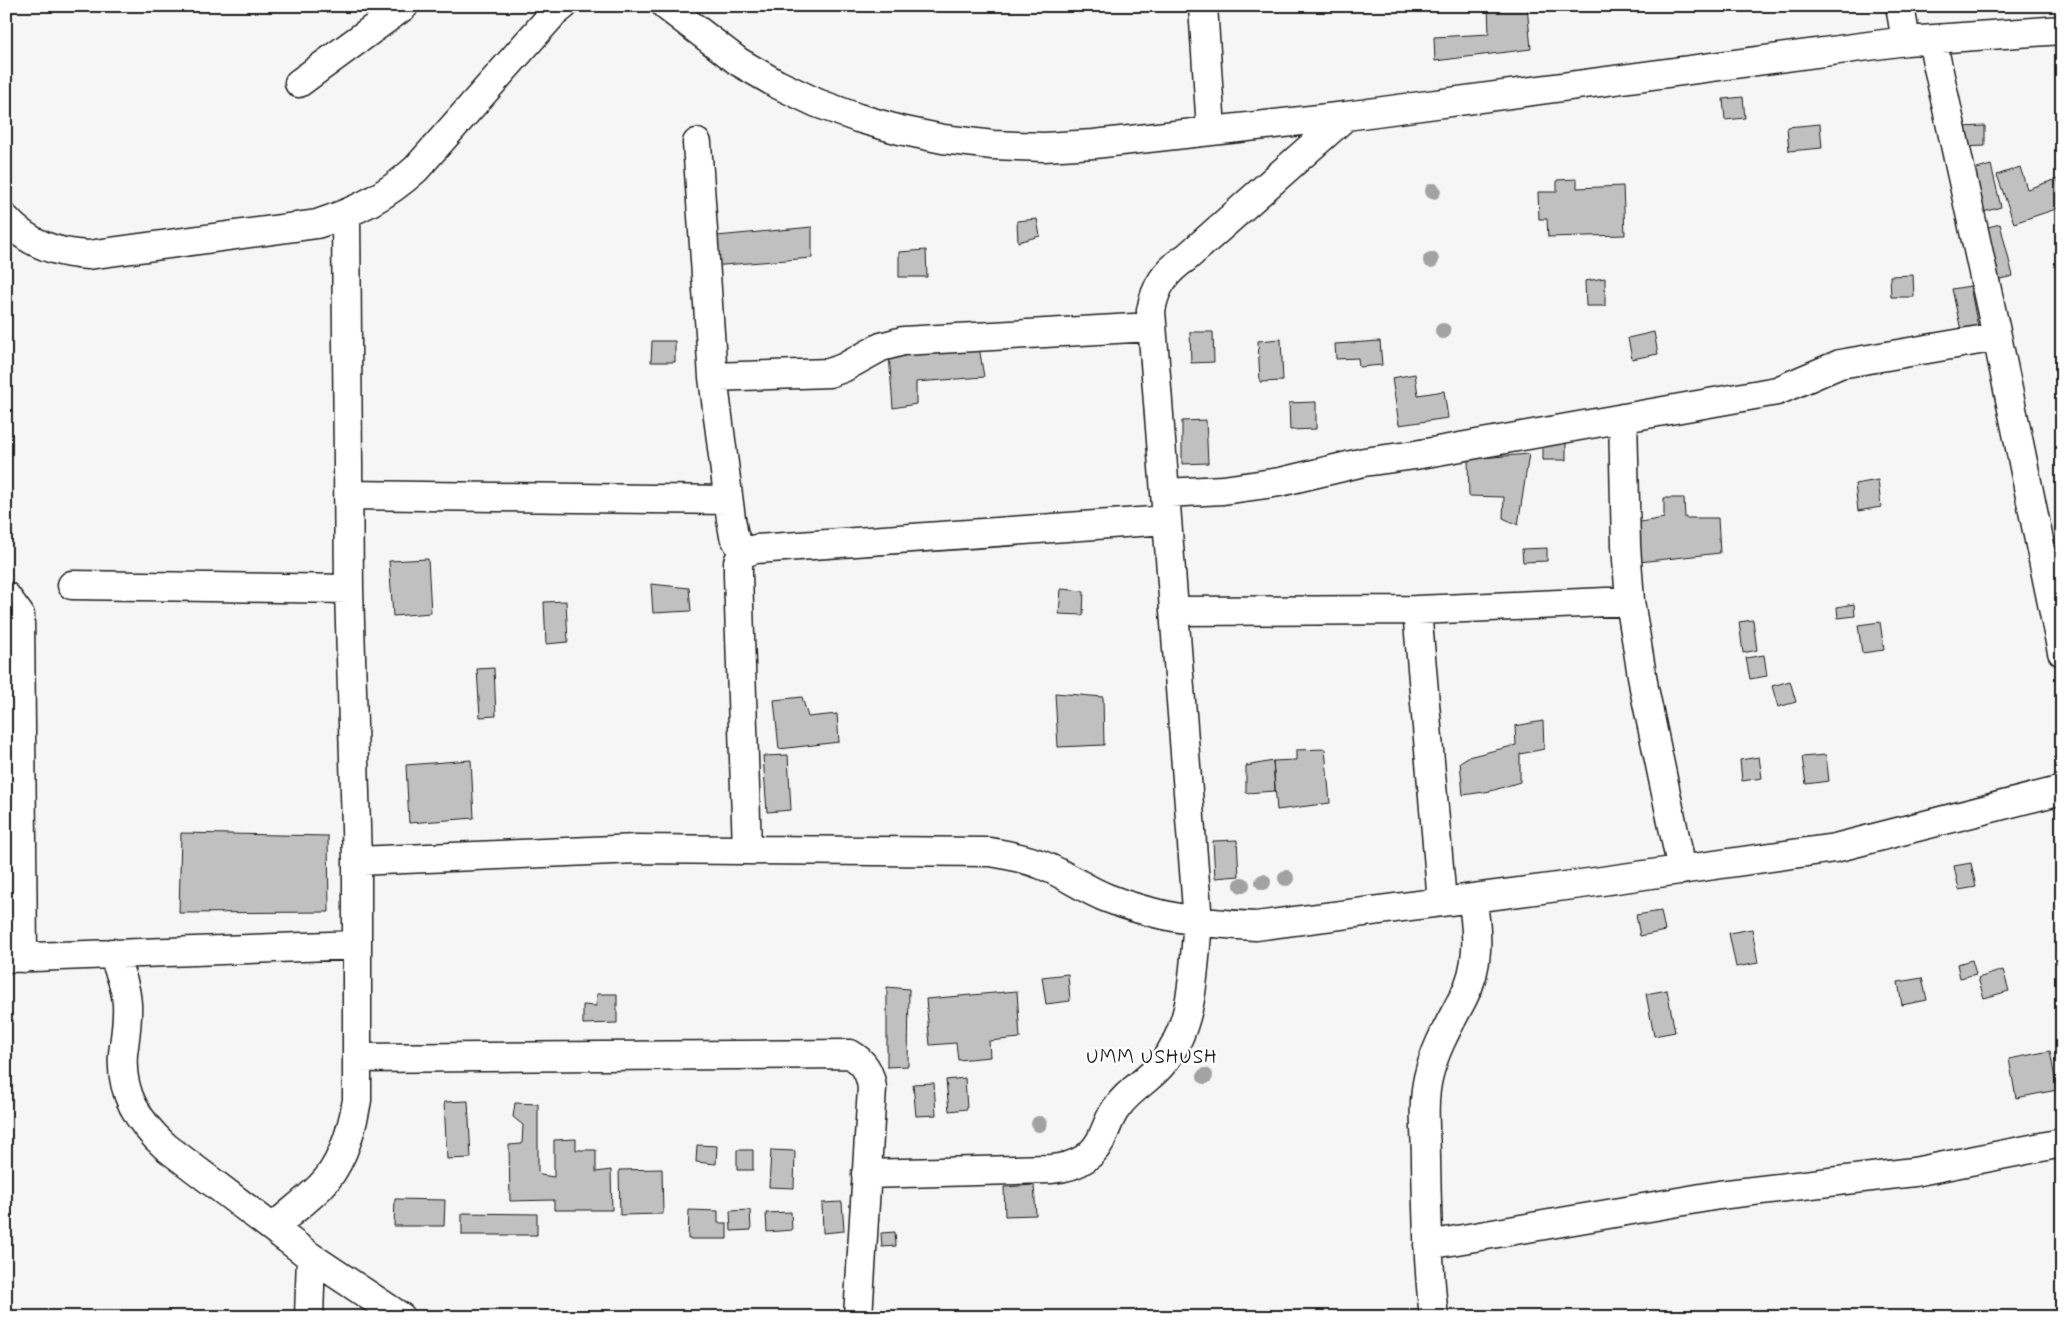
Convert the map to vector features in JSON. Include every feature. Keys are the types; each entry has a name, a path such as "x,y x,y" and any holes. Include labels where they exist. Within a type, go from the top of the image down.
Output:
{"street":[{"path":"299,83 404,6"},
{"path":"6,219 24,235 40,245 55,251 88,255 317,224 346,215 389,192 416,169 553,14 563,6"},
{"path":"666,6 739,62 817,103 858,118 900,130 943,139 993,145 1044,147 1094,144 1346,116 1919,40 2062,30"},
{"path":"1203,6 1211,130"},
{"path":"1900,6 1919,40 1997,337 2062,652"},
{"path":"866,1174 1051,1169 1078,1164 1097,1147 1117,1107 1136,1086 1161,1065 1174,1048 1180,1036 1189,1008 1198,922 1150,311 1153,296 1161,281 1172,267 1186,257 1346,116"},
{"path":"697,143 713,377 734,536 743,553"},
{"path":"273,1228 321,1186 335,1166 353,1120 357,1100 357,861 349,589 346,215"},
{"path":"713,377 828,373 842,368 881,347 903,340 1151,327"},
{"path":"1165,493 1223,490 1280,482 1364,462 1416,455 1777,391 1840,364 1997,337"},
{"path":"1624,418 1626,546 1630,600 1643,678 1682,870"},
{"path":"349,495 728,500"},
{"path":"747,850 738,575 738,562 743,553 756,549 1167,520"},
{"path":"72,585 349,589"},
{"path":"6,596 20,615 15,958 357,945"},
{"path":"1174,611 1417,610 1630,600"},
{"path":"1417,610 1442,902"},
{"path":"357,861 637,849 990,852 1017,856 1043,865 1074,883 1106,898 1140,910 1174,919 1215,925 1256,926 1835,848 2062,790"},
{"path":"1434,1317 1428,1245 1425,1096 1432,1062 1440,1040 1464,997 1472,973 1477,948 1477,923 1472,898"},
{"path":"112,953 122,976 127,1002 128,1027 123,1069 125,1085 130,1101 139,1118 151,1134 311,1258 401,1317"},
{"path":"357,1058 850,1054 861,1062 870,1078 872,1088 858,1317"},
{"path":"1428,1245 1719,1195 1914,1172 2062,1143"},
{"path":"309,1317 311,1258"}],"building":[{"path":"1488,6 1527,6 1531,49 1435,61 1434,37 1489,34"},
{"path":"1694,6 1741,6 1694,12"},
{"path":"1743,97 1745,118 1725,120 1723,99"},
{"path":"1820,124 1822,148 1789,151 1787,127"},
{"path":"1985,126 1985,146 1962,147 1961,127"},
{"path":"1991,165 2001,207 1980,213 1970,171"},
{"path":"2020,167 2027,189 2057,179 2062,192 2062,207 2014,223 1997,175"},
{"path":"1577,179 1577,188 1623,186 1625,235 1548,237 1547,219 1539,219 1538,192 1557,192 1557,180"},
{"path":"1037,219 1040,236 1018,242 1017,221"},
{"path":"2000,224 2013,276 1996,280 1984,228"},
{"path":"812,227 812,258 698,267 696,238"},
{"path":"926,250 927,277 899,277 899,252"},
{"path":"1913,275 1914,297 1891,297 1890,276"},
{"path":"1605,278 1605,306 1586,306 1585,281"},
{"path":"1970,286 1979,332 1962,335 1952,289"},
{"path":"1190,332 1213,332 1214,362 1191,363"},
{"path":"1654,332 1658,354 1632,359 1628,338"},
{"path":"1281,339 1283,381 1260,382 1258,341"},
{"path":"652,341 675,341 675,362 651,362"},
{"path":"1380,341 1382,365 1359,367 1358,358 1336,359 1335,344"},
{"path":"979,347 984,377 916,382 916,404 893,408 889,354"},
{"path":"1415,374 1418,395 1444,391 1448,418 1399,425 1392,378"},
{"path":"1316,402 1316,429 1290,430 1289,403"},
{"path":"1206,420 1208,463 1182,464 1182,421"},
{"path":"1543,434 1566,435 1566,460 1543,460"},
{"path":"1529,454 1518,525 1503,518 1504,497 1469,496 1468,459"},
{"path":"1878,480 1881,507 1858,511 1855,484"},
{"path":"1664,498 1684,498 1685,518 1718,518 1720,553 1639,562 1635,523 1664,518"},
{"path":"1547,548 1547,561 1523,562 1522,549"},
{"path":"428,559 431,613 393,616 389,561"},
{"path":"651,584 689,588 691,611 653,613"},
{"path":"1061,589 1084,591 1083,615 1059,614"},
{"path":"566,601 568,642 546,644 544,602"},
{"path":"1854,604 1855,616 1838,618 1837,607"},
{"path":"1753,620 1757,650 1743,653 1739,622"},
{"path":"1880,622 1884,650 1862,653 1858,625"},
{"path":"1764,655 1767,676 1750,679 1746,658"},
{"path":"494,668 496,716 480,717 477,669"},
{"path":"1790,681 1796,702 1778,707 1772,686"},
{"path":"1055,693 1103,697 1104,745 1058,747"},
{"path":"802,697 808,717 837,714 839,742 779,749 774,700"},
{"path":"1543,721 1544,749 1520,754 1520,782 1491,791 1463,795 1460,762 1468,757 1516,745 1515,726"},
{"path":"1325,749 1330,803 1277,810 1273,761 1296,760 1296,750"},
{"path":"788,755 791,810 767,812 763,756"},
{"path":"1826,755 1829,781 1806,784 1802,757"},
{"path":"1759,757 1762,778 1742,781 1740,760"},
{"path":"471,760 474,818 409,823 406,765"},
{"path":"1273,761 1275,791 1246,793 1246,766"},
{"path":"181,833 328,836 329,912 179,913"},
{"path":"1237,840 1239,876 1215,878 1213,841"},
{"path":"1971,863 1976,887 1959,890 1954,866"},
{"path":"1661,911 1665,931 1640,936 1636,915"},
{"path":"1752,929 1758,963 1736,967 1729,933"},
{"path":"1972,960 1976,974 1960,978 1957,964"},
{"path":"2003,970 2009,991 1984,998 1978,978"},
{"path":"1068,974 1070,1001 1046,1004 1042,977"},
{"path":"1922,978 1927,1000 1902,1005 1898,982"},
{"path":"887,987 909,989 908,1066 887,1067"},
{"path":"1667,990 1675,1032 1654,1036 1646,994"},
{"path":"1017,991 1020,1038 989,1041 990,1057 958,1060 956,1043 930,1045 926,999"},
{"path":"597,994 617,994 617,1023 583,1024 583,1005 596,1006"},
{"path":"2050,1051 2057,1090 2016,1098 2009,1059"},
{"path":"965,1078 967,1109 949,1111 946,1080"},
{"path":"934,1083 936,1115 916,1116 913,1084"},
{"path":"468,1101 471,1158 447,1159 444,1102"},
{"path":"515,1103 538,1104 538,1172 541,1175 554,1177 554,1140 576,1139 576,1150 596,1150 596,1172 611,1170 612,1210 554,1210 554,1200 510,1201 509,1145 522,1144 523,1125 513,1117"},
{"path":"697,1145 717,1146 716,1164 696,1162"},
{"path":"737,1150 753,1150 753,1170 737,1170"},
{"path":"771,1150 795,1151 794,1188 769,1187"},
{"path":"662,1169 663,1214 620,1215 619,1170"},
{"path":"1034,1185 1036,1215 1005,1216 1004,1187"},
{"path":"395,1199 445,1200 444,1226 394,1226"},
{"path":"842,1202 844,1231 823,1233 822,1203"},
{"path":"689,1210 718,1211 718,1223 727,1223 727,1239 688,1239"},
{"path":"750,1210 751,1230 731,1231 730,1211"},
{"path":"791,1212 792,1230 767,1232 766,1213"},
{"path":"462,1213 537,1214 537,1235 462,1235"},
{"path":"895,1232 896,1246 882,1247 881,1233"}],"district":[{"name":"UMM USHUSH","path":"1152,1057"}]}
